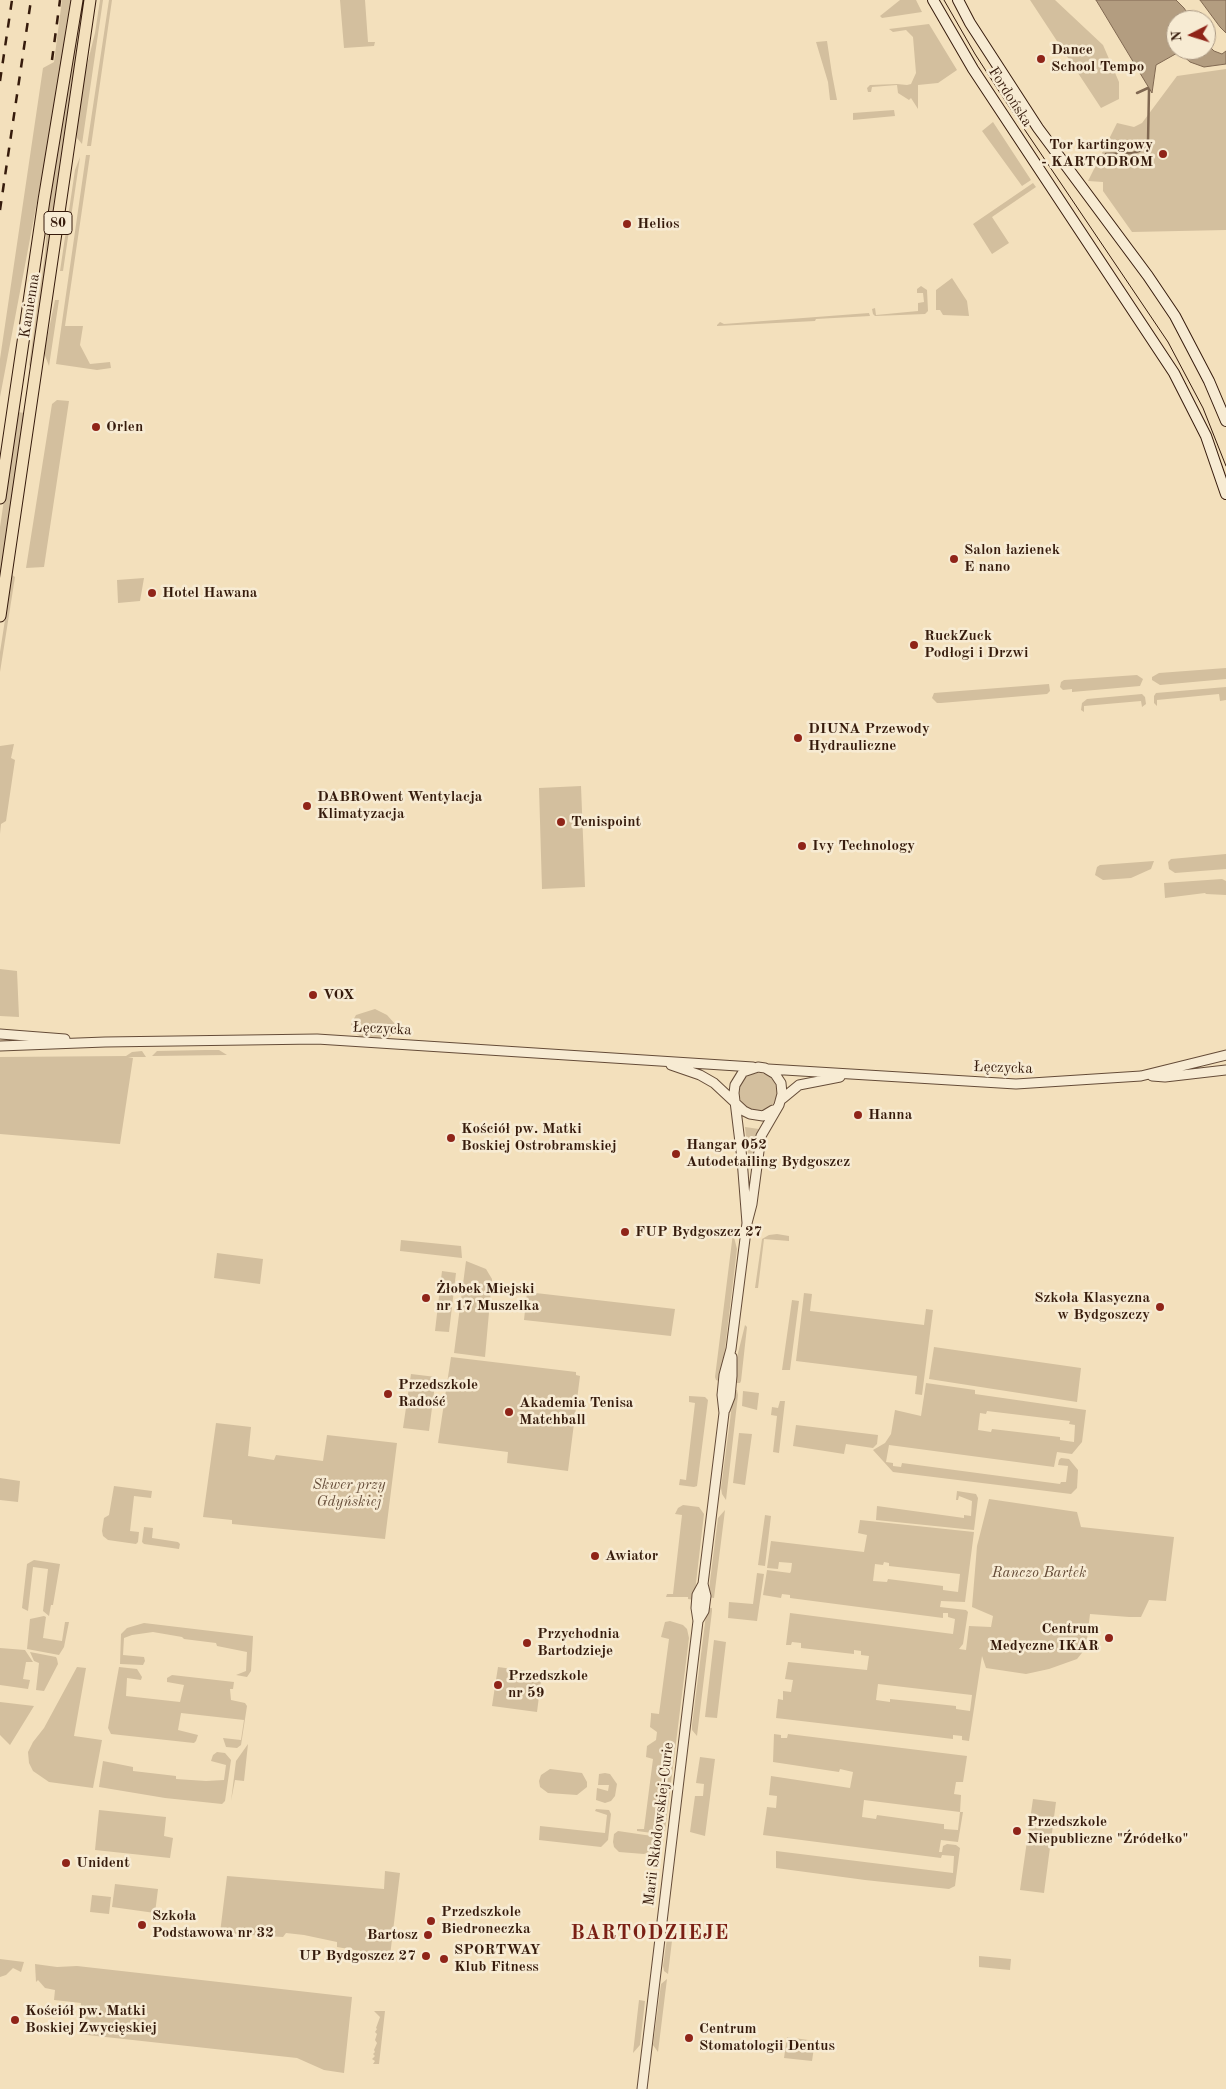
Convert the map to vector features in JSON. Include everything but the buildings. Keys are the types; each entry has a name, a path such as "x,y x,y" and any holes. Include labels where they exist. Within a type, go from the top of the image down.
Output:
{"main road":[{"name":"Kamienna","path":"0,498 42,210 77,0"},
{"name":"Kamienna","path":"0,616 90,0"},
{"name":"Fordońska","path":"933,0 973,69 1174,373 1195,413 1216,461 1226,494"},
{"name":"Fordońska","path":"958,0 970,23 1038,128 1175,316 1209,381 1226,421"}],"street":[{"name":"Łęczycka","path":"0,1034 105,1042"},
{"name":"Łęczycka","path":"0,1046 105,1042 316,1039 657,1062 719,1063 762,1068 1016,1084 1141,1076 1165,1077 1226,1070"},
{"name":"Łęczycka","path":"1141,1076 1226,1055"},
{"name":"Łęczycka","path":"657,1062 700,1075 714,1083 744,1111 756,1116 763,1116 774,1110"},
{"path":"735,1103 735,1085 738,1078 743,1072 762,1068 775,1074 781,1083 781,1099 774,1110"},
{"name":"Łęczycka","path":"781,1099 790,1090 805,1083 864,1075"},
{"name":"Marii Skłodowskiej-Curie","path":"735,1103 747,1223"},
{"name":"Marii Skłodowskiej-Curie","path":"642,2089 698,1621 704,1611 706,1596 703,1584 724,1413 730,1397 732,1349 747,1223 752,1204 761,1136 774,1110"}],"green space":[{"path":"62,0 71,0 55,107 0,397 0,359 43,68 54,62"},
{"path":"82,0 85,0 32,370 29,365 45,253 49,203"},
{"path":"100,0 103,0 82,144 77,138 76,132 85,73 95,33"},
{"path":"109,0 112,0 91,146 87,146"},
{"path":"340,0 365,0 368,42 375,42 374,46 344,48"},
{"path":"900,0 916,0 922,12 882,18 880,16"},
{"path":"1030,0 1055,0 1103,45 1119,82 1119,99 1101,108"},
{"path":"929,24 957,70 938,83 918,85 918,109 911,98 909,100 898,93 897,85 872,87 871,92 868,92 867,88 870,85 911,84 916,73 913,37 906,30 893,32 889,29"},
{"path":"827,41 837,100 830,100 828,82 816,42"},
{"name":"Tor kartingowy - KARTODROM","path":"1226,69 1226,230 1132,232 1103,191 1103,182 1088,181 1117,123 1134,127 1142,123 1177,76"},
{"path":"894,110 895,116 853,120 853,113"},
{"path":"993,122 1031,180 1022,186 982,131"},
{"path":"86,155 90,155 65,326 83,326 80,345 90,364 110,362 111,368 97,370 56,364"},
{"path":"80,157 63,271 60,271 75,170"},
{"path":"1033,183 1036,187 992,217 1009,243 992,254 973,224"},
{"path":"952,278 967,301 969,316 943,315 940,310 936,310 936,290"},
{"path":"921,286 927,290 928,311 925,314 875,316 873,314 872,309 875,308 876,315 918,311 918,303 924,302 923,293 917,293 917,289"},
{"path":"55,300 59,300 49,366 44,353"},
{"path":"869,313 870,316 816,319 815,321 717,326 720,322 724,324"},
{"path":"57,400 69,401 44,567 26,568 52,404"},
{"path":"17,412 25,413 0,582 0,527"},
{"path":"12,575 15,577 0,672 0,652"},
{"path":"144,578 140,601 118,603 117,580"},
{"path":"1226,668 1226,679 1160,685 1152,680 1152,677 1159,673"},
{"path":"1137,675 1143,679 1140,686 1072,692 1072,689 1063,690 1060,687 1061,682 1064,680"},
{"path":"1049,684 1050,691 1047,694 941,703 937,703 932,698 934,693"},
{"path":"1226,687 1226,700 1220,701 1219,694 1157,700 1157,706 1154,703 1156,693"},
{"path":"1142,694 1145,697 1146,704 1142,707 1141,701 1084,706 1084,712 1081,710 1082,703 1087,699"},
{"path":"14,744 11,758 15,760 6,821 1,824 0,834 0,746"},
{"name":"Tenispoint","path":"581,786 585,887 542,889 539,788"},
{"path":"1226,854 1226,869 1175,873 1169,869 1168,862 1171,859"},
{"path":"1154,861 1151,869 1131,878 1103,880 1095,875 1097,867 1100,865"},
{"path":"1222,879 1226,881 1226,895 1205,893 1165,898 1164,883"},
{"path":"0,969 17,971 19,1017 0,1016"},
{"path":"375,1009 387,1015 395,1024 394,1033 388,1038 361,1037 352,1031 351,1024 356,1015"},
{"path":"219,1050 227,1055 152,1056 157,1051"},
{"path":"142,1051 146,1057 128,1057 133,1058 120,1144 0,1134 0,1057 126,1056 132,1052"},
{"path":"758,1073 771,1079 777,1092 771,1105 758,1111 745,1105 739,1092 745,1079"},
{"path":"745,1127 759,1129 750,1171"},
{"path":"733,1233 737,1249 721,1382 716,1380 715,1377"},
{"path":"769,1235 789,1236 789,1241 764,1239 758,1288 755,1288 762,1239"},
{"path":"401,1240 461,1246 462,1258 400,1251"},
{"path":"217,1253 263,1259 260,1284 214,1278"},
{"path":"466,1261 486,1269 492,1279 485,1357 454,1353"},
{"path":"442,1271 456,1273 449,1332 435,1331"},
{"path":"527,1292 675,1309 671,1336 524,1320"},
{"path":"804,1293 812,1294 810,1311 924,1325 926,1309 933,1310 922,1395 915,1394 917,1376 796,1361"},
{"path":"792,1300 799,1301 790,1370 782,1370"},
{"path":"745,1325 747,1327 741,1381 740,1383 734,1383 738,1353"},
{"path":"934,1347 1081,1368 1077,1402 929,1379"},
{"name":"Akademia Tenisa Matchball","path":"451,1357 576,1372 576,1375 580,1376 568,1471 507,1463 508,1452 438,1443"},
{"path":"411,1374 436,1377 429,1431 403,1428"},
{"path":"926,1383 975,1390 975,1394 1086,1410 1082,1442 1072,1454 1057,1452 1054,1467 889,1445 886,1462 893,1463 893,1466 901,1467 902,1463 1060,1484 1061,1482 1066,1482 1068,1466 1058,1465 1059,1460 1061,1458 1069,1459 1078,1470 1077,1488 1071,1494 893,1472 873,1450 885,1443 891,1434 895,1410 921,1416","holes":["987,1411 1070,1421 1069,1424 1075,1425 1074,1442 1060,1440 1060,1437 992,1429 991,1432 978,1430 980,1413 986,1414"]},
{"path":"734,1390 737,1390 738,1395 726,1500 721,1488"},
{"path":"743,1391 759,1393 757,1410 742,1406"},
{"path":"689,1396 705,1397 708,1400 697,1486 694,1487 679,1485 680,1479 686,1480 695,1403 689,1402"},
{"path":"780,1401 785,1401 779,1453 773,1452 777,1416 771,1415 772,1407 778,1408"},
{"name":"Skwer przy Gdyńskiej","path":"216,1423 251,1427 248,1456 274,1460 276,1455 323,1461 327,1435 397,1443 385,1539 232,1524 232,1520 203,1517"},
{"path":"796,1425 878,1435 877,1444 873,1448 846,1444 844,1454 793,1446"},
{"path":"739,1433 752,1434 745,1485 733,1483"},
{"path":"0,1478 20,1481 18,1502 0,1500"},
{"path":"114,1486 152,1491 151,1498 134,1496 130,1531 139,1532 136,1544 108,1540 103,1536 104,1518 109,1515"},
{"path":"957,1491 976,1494 978,1498 974,1530 876,1520 877,1506 964,1518 964,1515 971,1516 972,1501 959,1496 958,1500 956,1500"},
{"name":"Ranczo Bartek","path":"989,1499 1077,1512 1081,1527 1174,1537 1166,1601 1149,1600 1141,1617 1090,1614 1086,1648 1077,1659 1049,1669 1026,1674 986,1668 982,1656 969,1741 962,1740 962,1736 953,1735 953,1739 776,1718 778,1699 783,1700 783,1691 791,1692 793,1680 785,1679 788,1662 867,1670 869,1656 861,1655 861,1651 854,1650 854,1654 801,1648 801,1643 792,1642 791,1645 786,1645 790,1613 953,1634 955,1619 948,1617 948,1613 943,1613 943,1618 790,1598 790,1595 782,1594 781,1598 763,1595 767,1570 790,1573 791,1571 792,1563 779,1562 778,1569 767,1568 771,1541 864,1552 867,1535 858,1533 860,1520 974,1532 965,1602 941,1601 940,1607 966,1610 968,1612 963,1644 959,1649 966,1650 969,1626 991,1627 993,1616 972,1607 977,1546","holes":["884,1562 889,1563 889,1566 960,1574 958,1592 943,1590 943,1586 888,1579 887,1582 873,1581 875,1564 883,1565","878,1684 972,1695 970,1711 956,1709 956,1706 890,1699 890,1702 876,1700"]},
{"path":"683,1505 699,1507 704,1514 694,1600 688,1599 688,1597 666,1597 667,1594 673,1594 682,1515 675,1514 678,1508"},
{"path":"725,1510 714,1598 708,1597 718,1518"},
{"path":"765,1515 771,1516 765,1566 758,1565"},
{"path":"144,1527 153,1528 152,1538 178,1542 180,1544 179,1549 144,1544 142,1542"},
{"path":"34,1560 60,1564 53,1605 51,1605 49,1616 43,1611 48,1569 33,1567 28,1611 22,1608 27,1564"},
{"path":"757,1573 764,1574 757,1621 728,1618 729,1602 753,1604"},
{"path":"707,1607 712,1608 712,1611 697,1736 692,1730 692,1725"},
{"path":"46,1617 43,1638 62,1641 65,1622 69,1622 64,1647 59,1655 27,1649 30,1619"},
{"path":"670,1621 683,1625 687,1629 689,1638 665,1831 652,1833 637,1831 637,1829 644,1829 653,1759 646,1757 647,1746 656,1740 657,1732 650,1727 651,1713 659,1714 669,1639 661,1637 665,1622"},
{"path":"144,1623 253,1636 251,1671 247,1677 236,1675 246,1671 247,1652 217,1646 216,1643 184,1639 182,1637 153,1632 124,1638 123,1655 144,1657 143,1665 120,1664 121,1634 127,1628"},
{"path":"714,1640 726,1642 717,1718 705,1717"},
{"path":"0,1648 25,1650 33,1662 26,1662 23,1679 30,1680 28,1689 0,1685"},
{"path":"30,1652 56,1657 57,1659 58,1664 44,1691 36,1690 39,1663 34,1661"},
{"path":"77,1667 86,1668 74,1736 102,1740 93,1788 49,1782 33,1771 29,1763 28,1752 33,1742 44,1728"},
{"path":"119,1667 137,1669 142,1677 141,1680 127,1678 126,1696 180,1702 184,1685 167,1682 167,1678 172,1675 234,1682 233,1689 230,1689 231,1700 245,1703 247,1706 241,1745 237,1748 226,1747 223,1738 241,1740 244,1720 181,1713 178,1730 198,1735 194,1743 111,1734 108,1728"},
{"path":"498,1667 542,1673 537,1712 492,1706"},
{"path":"0,1702 34,1706 10,1745 0,1735"},
{"path":"774,1734 781,1735 781,1738 787,1738 788,1734 967,1756 963,1782 956,1782 954,1794 961,1795 960,1812 963,1812 958,1842 941,1840 939,1852 942,1852 943,1846 947,1844 956,1845 960,1848 955,1886 949,1889 776,1868 776,1851 953,1873 954,1856 942,1855 941,1858 763,1835 767,1807 776,1808 777,1796 769,1795 771,1776 850,1788 853,1772 840,1769 839,1772 773,1762","holes":["864,1800 960,1812 958,1830 944,1829 944,1824 877,1815 876,1819 862,1817"]},
{"path":"248,1744 244,1781 235,1780 231,1801 236,1761"},
{"path":"217,1752 225,1753 231,1760 225,1801 222,1804 165,1798 99,1787 103,1761 133,1767 133,1771 176,1776 176,1779 224,1780 226,1765 211,1761 213,1755"},
{"path":"700,1757 715,1759 705,1836 690,1832 695,1796 703,1796 704,1784 696,1783"},
{"path":"550,1769 582,1773 587,1782 587,1787 577,1795 548,1793 540,1787 539,1781 541,1775"},
{"path":"599,1774 610,1774 617,1784 615,1796 611,1801 605,1803 596,1800 597,1788 608,1791 609,1785 598,1785"},
{"path":"1033,1799 1056,1802 1044,1893 1020,1890"},
{"path":"596,1809 609,1810 611,1814 608,1840 601,1847 539,1840 540,1826 605,1833 607,1815 595,1811"},
{"path":"99,1810 166,1817 164,1836 173,1838 170,1858 95,1850"},
{"path":"618,1831 652,1836 654,1839 653,1847 644,1854 619,1852 614,1847 613,1842 614,1834"},
{"path":"385,1871 400,1873 390,1956 337,1947 337,1942 304,1935 286,1933 283,1937 220,1933 227,1876 384,1889"},
{"path":"115,1884 158,1889 155,1913 112,1907"},
{"path":"92,1895 111,1897 109,1914 90,1912"},
{"path":"669,1924 674,1924 668,1974 664,1971 663,1966"},
{"path":"979,1956 1011,1959 1010,1970 979,1967"},
{"path":"0,1959 24,1962 21,1972 13,1968 6,1975 0,1977"},
{"path":"35,1964 57,1967 77,1966 352,1997 344,2073 324,2070 297,2058 78,2034 81,2003 54,2000 55,1990 45,1988 38,1980 36,1982"},
{"path":"667,1979 658,2052 653,2045 661,1984"},
{"path":"639,2000 645,2001 640,2045 633,2053"},
{"path":"374,2011 385,2011 379,2064 373,2064 375,2061 372,2059 375,2056 373,2054 377,2043 375,2040 377,2034 375,2032 380,2017"},
{"path":"787,2037 815,2041 812,2061 784,2058"}],"shaded area":[{"path":"1096,0 1176,0 1185,10 1166,10 1166,59 1156,65 1152,93"},
{"path":"1200,0 1226,0 1226,33 1216,22 1216,10 1207,10"},
{"path":"1226,51 1226,64 1204,67 1188,60 1216,60 1216,52 1222,54"}],"waterway":[{"path":"1137,93 1148,88"},
{"path":"1106,154 1133,153 1142,150 1148,142 1149,90"}],"tram line":[{"path":"944,0 975,54 1006,102 1168,342 1203,408 1226,466"}],"railway":[{"path":"0,81 12,0"},
{"path":"0,210 31,0"},
{"path":"52,60 60,0"}],"place":[{"name":"Dance School Tempo","path":"1041,59"},
{"name":"Tor kartingowy - KARTODROM","path":"1163,154"},
{"name":"Helios","path":"627,224"},
{"name":"Orlen","path":"96,427"},
{"name":"Salon łazienek E nano","path":"954,559"},
{"name":"Hotel Hawana","path":"152,593"},
{"name":"RuckZuck Podłogi i Drzwi","path":"914,645"},
{"name":"DIUNA Przewody Hydrauliczne","path":"798,738"},
{"name":"DABROwent Wentylacja Klimatyzacja","path":"307,806"},
{"name":"Tenispoint","path":"561,822"},
{"name":"Ivy Technology","path":"802,846"},
{"name":"VOX","path":"313,995"},
{"name":"Hanna","path":"858,1115"},
{"name":"Kościół pw. Matki Boskiej Ostrobramskiej","path":"451,1138"},
{"name":"Hangar 052 Autodetailing Bydgoszcz","path":"676,1154"},
{"name":"FUP Bydgoszcz 27","path":"625,1232"},
{"name":"Żłobek Miejski nr 17 Muszelka","path":"426,1298"},
{"name":"Szkoła Klasyczna w Bydgoszczy","path":"1160,1307"},
{"name":"Przedszkole Radość","path":"388,1394"},
{"name":"Akademia Tenisa Matchball","path":"509,1412"},
{"name":"Awiator","path":"595,1556"},
{"name":"Centrum Medyczne IKAR","path":"1109,1638"},
{"name":"Przychodnia Bartodzieje","path":"527,1643"},
{"name":"Przedszkole nr 59","path":"498,1685"},
{"name":"Przedszkole Niepubliczne \"Źródełko\"","path":"1017,1831"},
{"name":"Unident","path":"66,1863"},
{"name":"Przedszkole Biedroneczka","path":"431,1921"},
{"name":"Szkoła Podstawowa nr 32","path":"142,1925"},
{"name":"Bartosz","path":"428,1935"},
{"name":"UP Bydgoszcz 27","path":"426,1956"},
{"name":"SPORTWAY Klub Fitness","path":"444,1959"},
{"name":"Kościół pw. Matki Boskiej Zwycięskiej","path":"15,2020"},
{"name":"Centrum Stomatologii Dentus","path":"689,2038"}],"district":[{"name":"BARTODZIEJE","path":"650,1934"}]}
